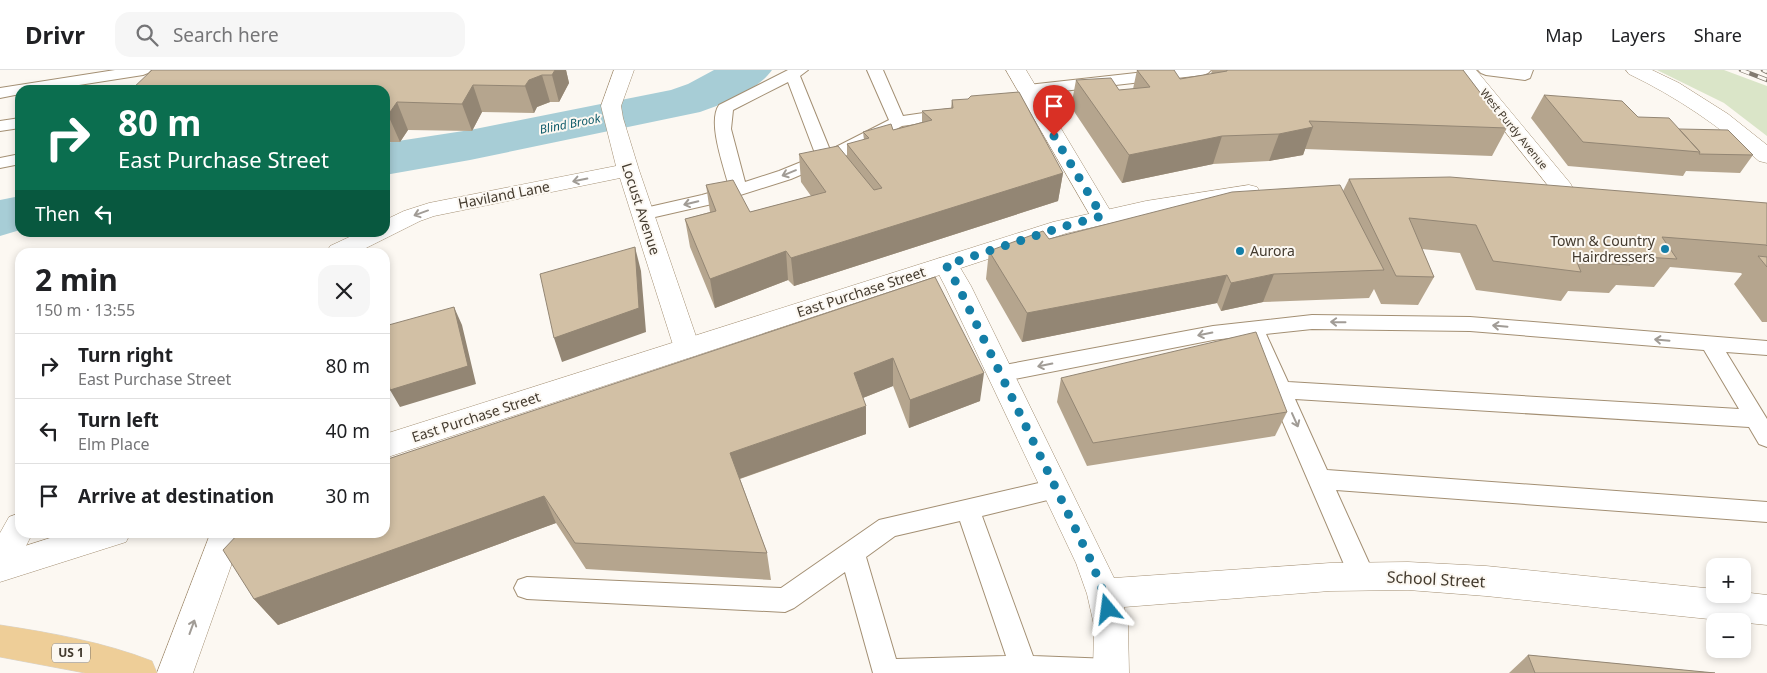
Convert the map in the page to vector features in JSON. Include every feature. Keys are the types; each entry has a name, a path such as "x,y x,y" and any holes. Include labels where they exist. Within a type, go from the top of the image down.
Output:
{"main road":[{"name":"US 1","path":"0,641 56,650 117,665 139,673"}],"street":[{"name":"Locust Avenue","path":"624,70 611,106 628,170 687,348"},
{"path":"1016,70 1026,100 1102,216"},
{"name":"West Purdy Avenue","path":"1466,70 1572,189 1534,187"},
{"path":"1636,70 1692,98 1716,114 1767,156"},
{"name":"Haviland Lane","path":"390,227 429,210 628,170"},
{"name":"East Purchase Street","path":"390,444 1062,227 1102,216 1194,199 1272,190"},
{"path":"347,248 370,237"},
{"path":"946,265 958,286 1056,489 1104,594 1111,625 1111,673"},
{"path":"0,564 15,536"},
{"path":"0,568 96,538"},
{"path":"175,673 225,538"},
{"name":"School Street","path":"1104,594 1330,577 1408,576 1486,581 1767,610"}],"lane":[{"path":"71,85 142,77 156,70"},
{"path":"875,70 898,122"},
{"path":"1026,100 1203,70"},
{"path":"1486,70 1525,75 1525,70"},
{"path":"738,190 723,129 725,108 796,72 826,158"},
{"path":"0,93 15,91"},
{"path":"642,214 706,200 784,175 826,158 898,122 968,112"},
{"path":"0,126 15,124"},
{"path":"0,163 15,160"},
{"path":"999,374 1203,334 1312,322 1470,324 1767,348"},
{"path":"1253,328 1282,390 1362,576"},
{"path":"1711,344 1761,428"},
{"path":"1282,390 1761,428"},
{"path":"1321,479 1767,512"},
{"path":"527,588 784,600 888,527 1056,489"},
{"path":"968,509 1024,669"},
{"path":"852,553 886,672 1024,669 1111,673"}],"green space":[{"path":"1657,70 1724,70 1767,86 1767,136 1724,103"}],"building":[{"path":"152,70 555,70 552,75 542,75 529,80 525,86 473,85 462,104 397,102 390,112 390,85 136,85"},
{"path":"1137,70 1174,70 1180,79 1227,70 1463,70 1507,128 1309,121 1313,127 1279,134 1222,136 1129,155 1076,80 1111,78 1119,90 1150,87"},
{"path":"1019,92 1063,173 791,258 786,251 710,279 685,219 716,211 706,185 733,180 750,212 826,192 799,154 838,146 874,190 882,188 847,144 869,138 863,132 891,124 893,130 932,120 922,111 953,108 952,100 968,99 971,96"},
{"path":"1544,95 1622,101 1638,117 1669,118 1700,152 1583,142"},
{"path":"1679,129 1728,130 1753,155 1699,154 1700,152"},
{"path":"1450,177 1767,203 1767,246 1662,237 1677,259 1628,256 1630,265 1577,262 1581,272 1493,261 1476,225 1409,218 1434,277 1396,276 1349,179"},
{"path":"1340,185 1384,270 1274,274 1231,283 1227,275 1027,313 989,251 1043,231 1049,239 1232,192"},
{"path":"635,247 639,308 554,338 540,274"},
{"path":"1758,256 1767,257 1767,267"},
{"path":"935,277 984,373 910,400 893,358 854,373 866,406 730,453 767,553 575,543 544,496 254,599 223,550 234,538 390,538 390,458"},
{"path":"454,307 468,366 390,390 390,325"},
{"path":"1256,332 1287,412 1093,443 1061,378"},
{"path":"1528,655 1715,673 1535,673"}],"waterway":[{"name":"Blind Brook","path":"390,158 470,145 683,102 705,94 749,70"},
{"name":"Blind Brook","path":"0,218 15,214"}],"railway":[{"path":"1741,70 1767,80"},
{"path":"1763,70 1767,72"}],"place":[{"name":"Town & Country Hairdressers","path":"1665,249"},
{"name":"Aurora","path":"1240,251"}],"route":[{"path":"1054,136 1102,216 946,265 958,286 1092,563 1108,609"}]}
